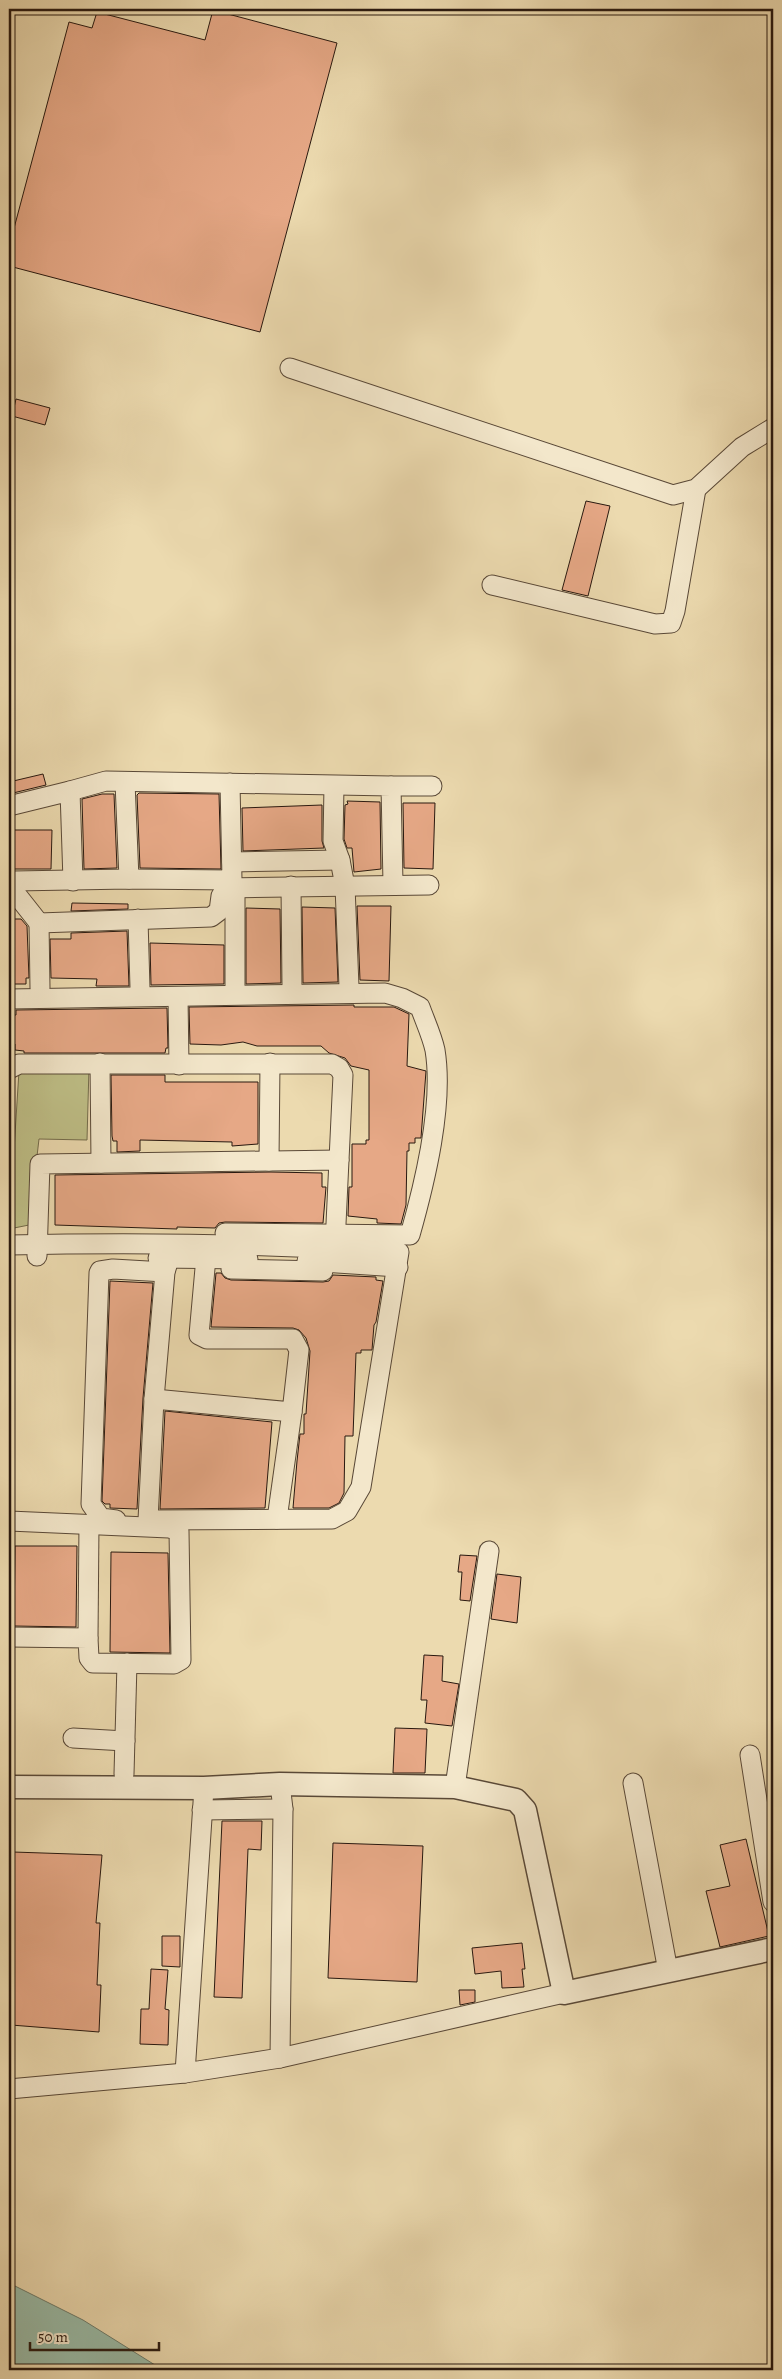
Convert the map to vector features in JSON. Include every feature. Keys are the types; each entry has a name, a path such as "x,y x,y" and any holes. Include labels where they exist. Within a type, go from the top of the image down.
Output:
{"street":[{"path":"290,368 674,494 696,489 742,447 773,428"},
{"path":"492,586 655,624 671,623 675,611 696,489"},
{"path":"9,806 106,781 334,786 432,786"},
{"path":"125,782 129,879"},
{"path":"40,988 39,922 9,885 14,881 232,880 230,784"},
{"path":"334,786 333,841 340,860 344,886 348,987"},
{"path":"391,786 393,884"},
{"path":"70,791 73,881"},
{"path":"232,862 340,860"},
{"path":"39,922 211,917 219,911 226,888 235,887 429,885"},
{"path":"291,886 292,988"},
{"path":"235,887 235,988"},
{"path":"138,919 140,988"},
{"path":"9,988 396,986"},
{"path":"9,999 385,994 402,998 420,1007 435,1049 439,1098 410,1235 334,1247 206,1258 165,1259 37,1245 9,1233"},
{"path":"178,997 179,1065"},
{"path":"9,1069 19,1064 100,1063 179,1065 323,1063 339,1068 343,1076 334,1247"},
{"path":"100,1063 101,1163"},
{"path":"269,1161 270,1063"},
{"path":"37,1245 40,1164 339,1160"},
{"path":"9,1245 334,1247 399,1252 398,1271 361,1487 347,1511 332,1519 148,1520 101,1518 91,1504 99,1273 106,1269 165,1259"},
{"path":"9,1257 37,1245"},
{"path":"206,1258 350,1271 398,1271"},
{"path":"206,1258 198,1329 202,1338 285,1338 293,1339 297,1344 292,1412 277,1519"},
{"path":"148,1520 154,1399 165,1259"},
{"path":"154,1399 292,1412"},
{"path":"9,1521 89,1524 170,1528 179,1531 182,1660 174,1664 93,1664 89,1658 88,1638 89,1524"},
{"path":"455,1787 489,1551"},
{"path":"9,1637 88,1638"},
{"path":"124,1774 127,1664"},
{"path":"73,1738 125,1741"},
{"path":"750,1755 773,1902"},
{"path":"633,1783 668,1971"},
{"path":"280,1784 283,1809 280,2058"},
{"path":"9,1787 204,1788 280,1784 455,1787 516,1800 525,1810 564,1993"},
{"path":"185,2073 204,1788"},
{"path":"202,1810 283,1809"},
{"path":"9,2089 185,2073 280,2058 564,1993 773,1949"}],"green space":[{"path":"89,1067 87,1140 39,1139 29,1225 9,1229 19,1071"}],"shaded area":[{"path":"9,2283 83,2320 163,2370 9,2370"}],"building":[{"path":"213,10 337,43 260,332 9,266 9,247 69,22 92,28 97,12 205,40"},
{"path":"16,399 50,408 45,425 12,416"},
{"path":"586,501 610,506 588,596 562,590"},
{"path":"43,774 46,785 9,794 9,782"},
{"path":"139,793 219,794 221,869 140,868 137,795"},
{"path":"102,794 114,794 117,868 84,869 82,799"},
{"path":"347,801 380,802 381,869 354,872 352,848 347,848 344,839 345,805 348,804"},
{"path":"403,803 435,803 433,869 404,868"},
{"path":"322,805 322,841 324,848 243,851 242,808"},
{"path":"9,830 52,830 51,869 9,869"},
{"path":"72,903 128,904 128,909 71,911"},
{"path":"357,906 391,906 389,981 360,980"},
{"path":"302,907 335,908 338,982 303,983"},
{"path":"246,908 280,909 281,983 246,984"},
{"path":"9,919 21,919 27,926 29,978 26,978 26,984 9,984"},
{"path":"127,931 129,986 96,986 97,979 51,978 50,939 71,939 71,933"},
{"path":"150,943 224,945 224,984 151,985"},
{"path":"354,1005 354,1007 394,1007 409,1014 407,1066 426,1071 421,1138 415,1138 415,1143 409,1143 409,1151 407,1151 406,1205 401,1224 377,1223 377,1219 348,1216 349,1187 352,1187 352,1144 366,1144 366,1140 369,1140 369,1070 351,1066 345,1058 329,1053 321,1046 257,1046 243,1042 221,1045 190,1044 189,1007"},
{"path":"167,1008 168,1048 166,1048 165,1053 24,1053 24,1051 15,1050 15,1044 9,1044 9,1015 16,1015 16,1010"},
{"path":"111,1075 165,1075 165,1082 258,1082 258,1144 232,1146 232,1142 140,1140 140,1151 117,1152 117,1141 113,1141 112,1136"},
{"path":"322,1173 322,1187 326,1187 323,1223 225,1222 219,1223 215,1228 177,1227 177,1229 55,1225 55,1175"},
{"path":"216,1273 221,1273 225,1278 231,1280 323,1282 329,1281 333,1275 376,1277 376,1280 383,1281 374,1325 372,1350 361,1350 361,1353 356,1353 353,1436 345,1436 344,1493 339,1503 329,1508 293,1508 300,1434 304,1434 304,1414 306,1414 310,1351 306,1338 299,1330 293,1328 211,1327"},
{"path":"110,1281 153,1283 143,1398 137,1509 110,1508 110,1504 105,1504 102,1501"},
{"path":"165,1411 272,1422 265,1508 160,1509"},
{"path":"15,1546 77,1546 76,1627 14,1626"},
{"path":"111,1552 168,1553 170,1653 110,1652"},
{"path":"460,1555 477,1556 470,1601 460,1600 462,1572 458,1572"},
{"path":"497,1574 521,1577 517,1623 491,1619"},
{"path":"424,1655 443,1656 442,1681 459,1684 452,1726 425,1723 427,1700 421,1700"},
{"path":"395,1728 427,1729 425,1773 393,1773"},
{"path":"222,1821 262,1821 261,1850 248,1849 242,1998 214,1997"},
{"path":"746,1839 769,1936 720,1947 706,1891 730,1886 720,1845"},
{"path":"333,1843 423,1846 417,1982 328,1978"},
{"path":"13,1852 102,1855 96,1923 100,1923 97,1985 101,1985 99,2032 11,2025 9,1917"},
{"path":"162,1936 180,1936 180,1967 162,1966"},
{"path":"522,1943 525,1969 522,1969 524,1987 502,1988 501,1971 475,1974 472,1948"},
{"path":"151,1969 168,1970 165,2009 169,2010 168,2045 140,2044 141,2009 149,2009"},
{"path":"459,1990 475,1990 475,2002 460,2005"}]}
